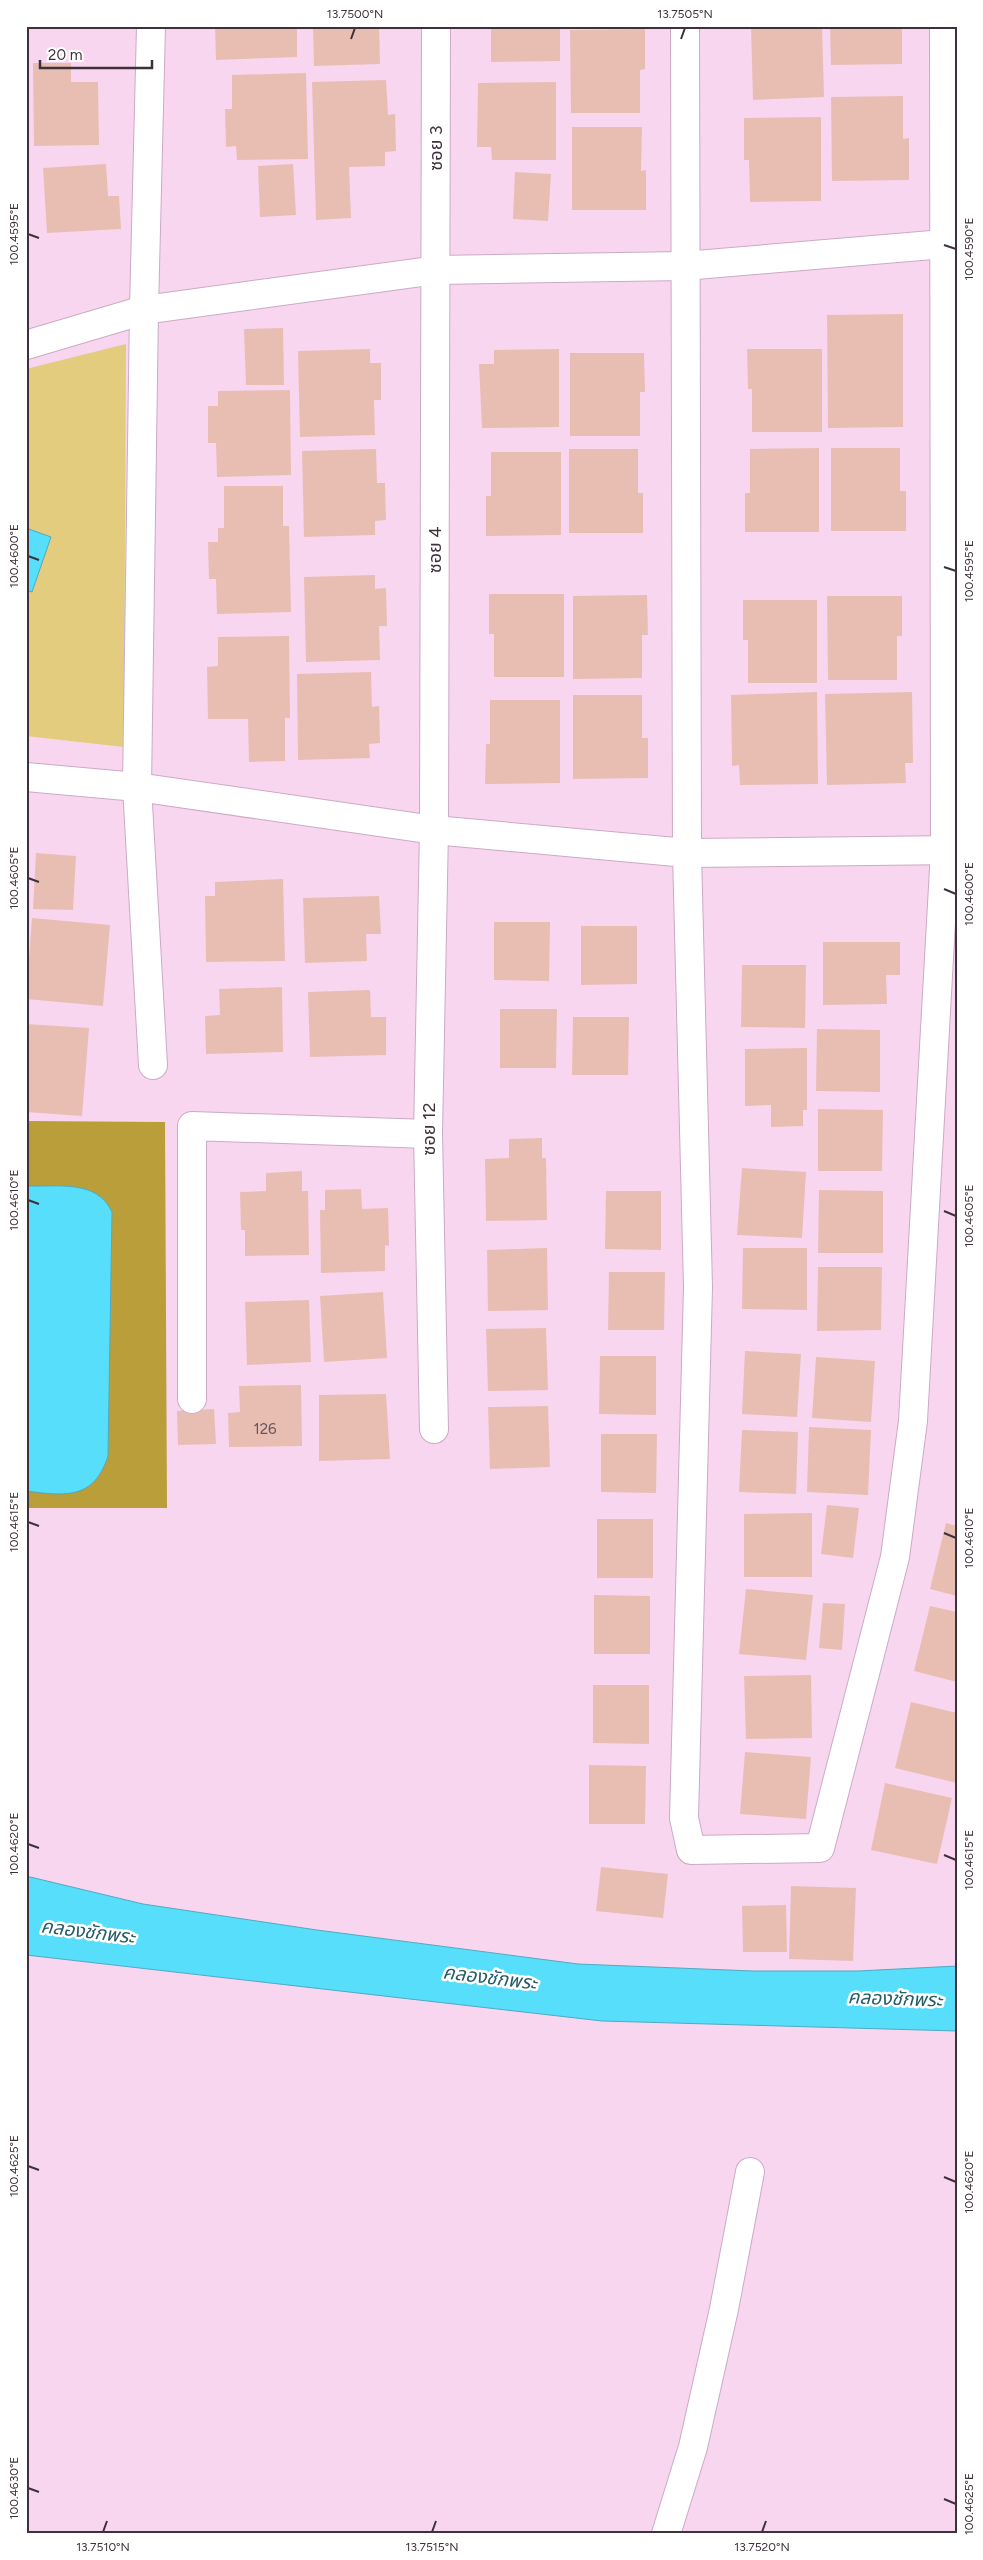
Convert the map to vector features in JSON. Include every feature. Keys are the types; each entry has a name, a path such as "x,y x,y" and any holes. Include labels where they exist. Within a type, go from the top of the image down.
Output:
{"street":[{"path":"152,26 144,310 137,787 153,1065"},
{"name":"ซอย 3","path":"436,26 437,270"},
{"path":"685,26 684,266 687,853 698,1287 684,1818 691,1850 820,1848 893,1567 913,1421 951,850 944,244 944,26"},
{"path":"26,345 144,310 437,270 684,266 944,244"},
{"name":"ซอย 4","path":"434,830 437,270"},
{"path":"26,777 137,787 434,830 687,853 951,850"},
{"name":"ซอย 12","path":"434,830 428,1134 434,1429"},
{"path":"192,1399 192,1126 428,1134"},
{"path":"666,2534 693,2447 724,2309 750,2172"}],"shaded area":[{"path":"126,344 124,747 26,736 26,369"},
{"path":"26,1121 165,1122 167,1508 26,1508"}],"water":[{"path":"26,528 51,537 32,592 26,590"},
{"path":"26,1186 63,1186 86,1190 97,1194 105,1201 112,1212 108,1456 95,1481 86,1488 65,1494 26,1491"},
{"name":"คลองชักพระ","path":"26,1876 143,1904 317,1930 578,1964 753,1971 858,1971 957,1966 957,2031 602,2021 26,1955"}],"building":[{"path":"215,26 297,26 297,57 216,60"},
{"path":"313,26 379,26 380,64 314,66"},
{"path":"491,26 560,26 560,61 491,62"},
{"path":"751,26 822,26 824,97 753,100"},
{"path":"830,26 902,26 902,64 831,65"},
{"path":"645,29 645,69 640,70 640,113 571,113 570,30"},
{"path":"33,63 71,63 71,82 98,82 99,145 34,146"},
{"path":"306,73 308,159 237,160 236,146 226,147 225,109 232,109 232,75"},
{"path":"386,80 388,115 395,114 396,151 385,152 385,166 349,167 351,218 316,220 312,82"},
{"path":"556,82 556,160 492,160 491,147 477,147 478,83"},
{"path":"903,96 903,139 909,138 909,180 832,181 831,97"},
{"path":"821,117 821,201 750,202 749,160 744,160 744,118"},
{"path":"572,127 642,127 641,171 646,170 646,210 572,210"},
{"path":"106,164 108,196 119,196 121,229 47,233 43,168"},
{"path":"293,164 296,215 260,217 258,166"},
{"path":"515,172 551,174 548,221 513,219"},
{"path":"903,314 903,427 828,428 827,315"},
{"path":"283,328 284,385 246,385 244,329"},
{"path":"370,349 370,363 381,363 381,400 374,400 375,435 300,437 298,351"},
{"path":"559,349 559,427 482,428 479,364 494,364 494,350"},
{"path":"747,349 822,349 822,432 752,432 752,389 748,389"},
{"path":"570,353 644,353 645,392 640,392 640,436 570,436"},
{"path":"290,390 291,475 217,477 216,443 208,443 208,406 218,406 218,391"},
{"path":"819,448 819,532 745,532 745,493 750,493 750,449"},
{"path":"831,448 900,448 900,491 906,491 906,531 831,531"},
{"path":"376,449 377,483 385,483 386,520 375,521 375,535 304,537 302,451"},
{"path":"569,449 638,449 638,493 643,493 643,533 569,533"},
{"path":"491,452 561,452 561,535 486,536 486,496 491,496"},
{"path":"224,486 283,486 283,526 289,526 291,612 217,614 216,579 209,579 208,542 218,542 218,528 224,528"},
{"path":"375,575 375,589 386,588 387,626 379,626 380,660 306,662 304,577"},
{"path":"489,594 564,594 564,677 494,677 494,634 489,634"},
{"path":"647,595 648,635 642,635 642,678 573,679 573,596"},
{"path":"827,596 902,596 902,636 897,636 897,680 828,680"},
{"path":"743,600 817,600 817,683 748,683 748,640 743,640"},
{"path":"289,636 290,718 285,718 285,761 249,762 248,719 208,719 207,667 218,666 218,637"},
{"path":"371,672 372,707 379,706 380,743 369,744 370,758 298,760 297,674"},
{"path":"817,692 818,784 740,785 739,765 732,766 731,695"},
{"path":"912,692 913,763 905,763 906,783 827,785 825,694"},
{"path":"573,695 642,695 642,738 648,738 648,778 573,779"},
{"path":"490,700 560,700 560,783 485,784 486,744 490,744"},
{"path":"36,853 76,856 73,910 33,909"},
{"path":"283,879 285,961 206,962 205,896 215,896 215,882"},
{"path":"379,896 381,934 366,934 367,961 305,963 303,898"},
{"path":"32,918 110,925 103,1006 26,999"},
{"path":"494,922 550,922 549,981 494,980"},
{"path":"581,926 637,926 637,984 581,985"},
{"path":"823,942 900,942 900,975 886,975 887,1004 823,1005"},
{"path":"742,965 806,965 805,1028 741,1027"},
{"path":"282,987 283,1052 206,1054 205,1016 220,1015 219,989"},
{"path":"370,990 371,1017 386,1017 386,1055 310,1057 308,992"},
{"path":"500,1009 557,1009 556,1068 500,1068"},
{"path":"573,1017 629,1017 628,1075 572,1075"},
{"path":"26,1024 89,1028 82,1116 26,1112"},
{"path":"817,1029 880,1030 880,1092 816,1091"},
{"path":"807,1048 807,1110 803,1110 803,1126 771,1127 771,1105 745,1106 745,1049"},
{"path":"818,1109 883,1110 882,1171 818,1171"},
{"path":"542,1138 542,1158 546,1158 547,1220 486,1221 485,1159 509,1158 509,1139"},
{"path":"742,1168 806,1172 802,1238 737,1235"},
{"path":"302,1171 302,1191 308,1191 309,1255 245,1256 245,1230 241,1230 240,1192 266,1191 266,1173"},
{"path":"361,1189 362,1209 388,1208 389,1246 385,1245 385,1271 321,1273 320,1210 325,1210 325,1190"},
{"path":"819,1190 883,1191 883,1253 818,1253"},
{"path":"606,1191 661,1191 661,1250 605,1249"},
{"path":"547,1248 548,1310 488,1311 487,1250"},
{"path":"743,1248 807,1248 807,1310 742,1309"},
{"path":"818,1267 882,1267 881,1330 817,1331"},
{"path":"609,1272 665,1272 664,1330 608,1330"},
{"path":"383,1292 387,1358 324,1362 320,1296"},
{"path":"309,1300 311,1362 247,1365 245,1302"},
{"path":"546,1328 548,1390 488,1391 486,1329"},
{"path":"745,1351 801,1354 797,1417 742,1414"},
{"path":"600,1356 656,1356 656,1415 599,1414"},
{"path":"816,1357 875,1361 871,1422 812,1418"},
{"path":"301,1385 302,1446 229,1447 228,1413 240,1412 239,1386"},
{"path":"386,1394 390,1459 319,1461 319,1395"},
{"path":"548,1406 550,1467 490,1469 488,1407"},
{"path":"214,1409 216,1444 178,1445 177,1411"},
{"path":"809,1427 871,1430 868,1495 807,1492"},
{"path":"742,1430 798,1432 796,1494 739,1492"},
{"path":"601,1434 657,1434 656,1493 601,1492"},
{"path":"827,1505 859,1508 853,1558 821,1554"},
{"path":"812,1513 812,1577 744,1577 744,1514"},
{"path":"597,1519 653,1519 653,1578 597,1578"},
{"path":"946,1523 957,1526 957,1596 930,1589"},
{"path":"746,1589 813,1595 806,1660 739,1654"},
{"path":"594,1595 650,1596 650,1654 594,1654"},
{"path":"823,1603 845,1604 842,1650 819,1648"},
{"path":"930,1606 957,1612 957,1682 914,1671"},
{"path":"811,1675 812,1738 746,1739 744,1676"},
{"path":"593,1685 649,1685 649,1744 593,1743"},
{"path":"911,1702 957,1713 957,1783 895,1768"},
{"path":"745,1752 811,1757 806,1819 740,1814"},
{"path":"589,1765 646,1766 645,1824 589,1824"},
{"path":"885,1783 952,1798 937,1864 871,1850"},
{"path":"601,1867 668,1874 663,1918 596,1911"},
{"path":"791,1886 856,1888 853,1961 789,1959"},
{"path":"786,1905 787,1952 743,1952 742,1906"}]}
